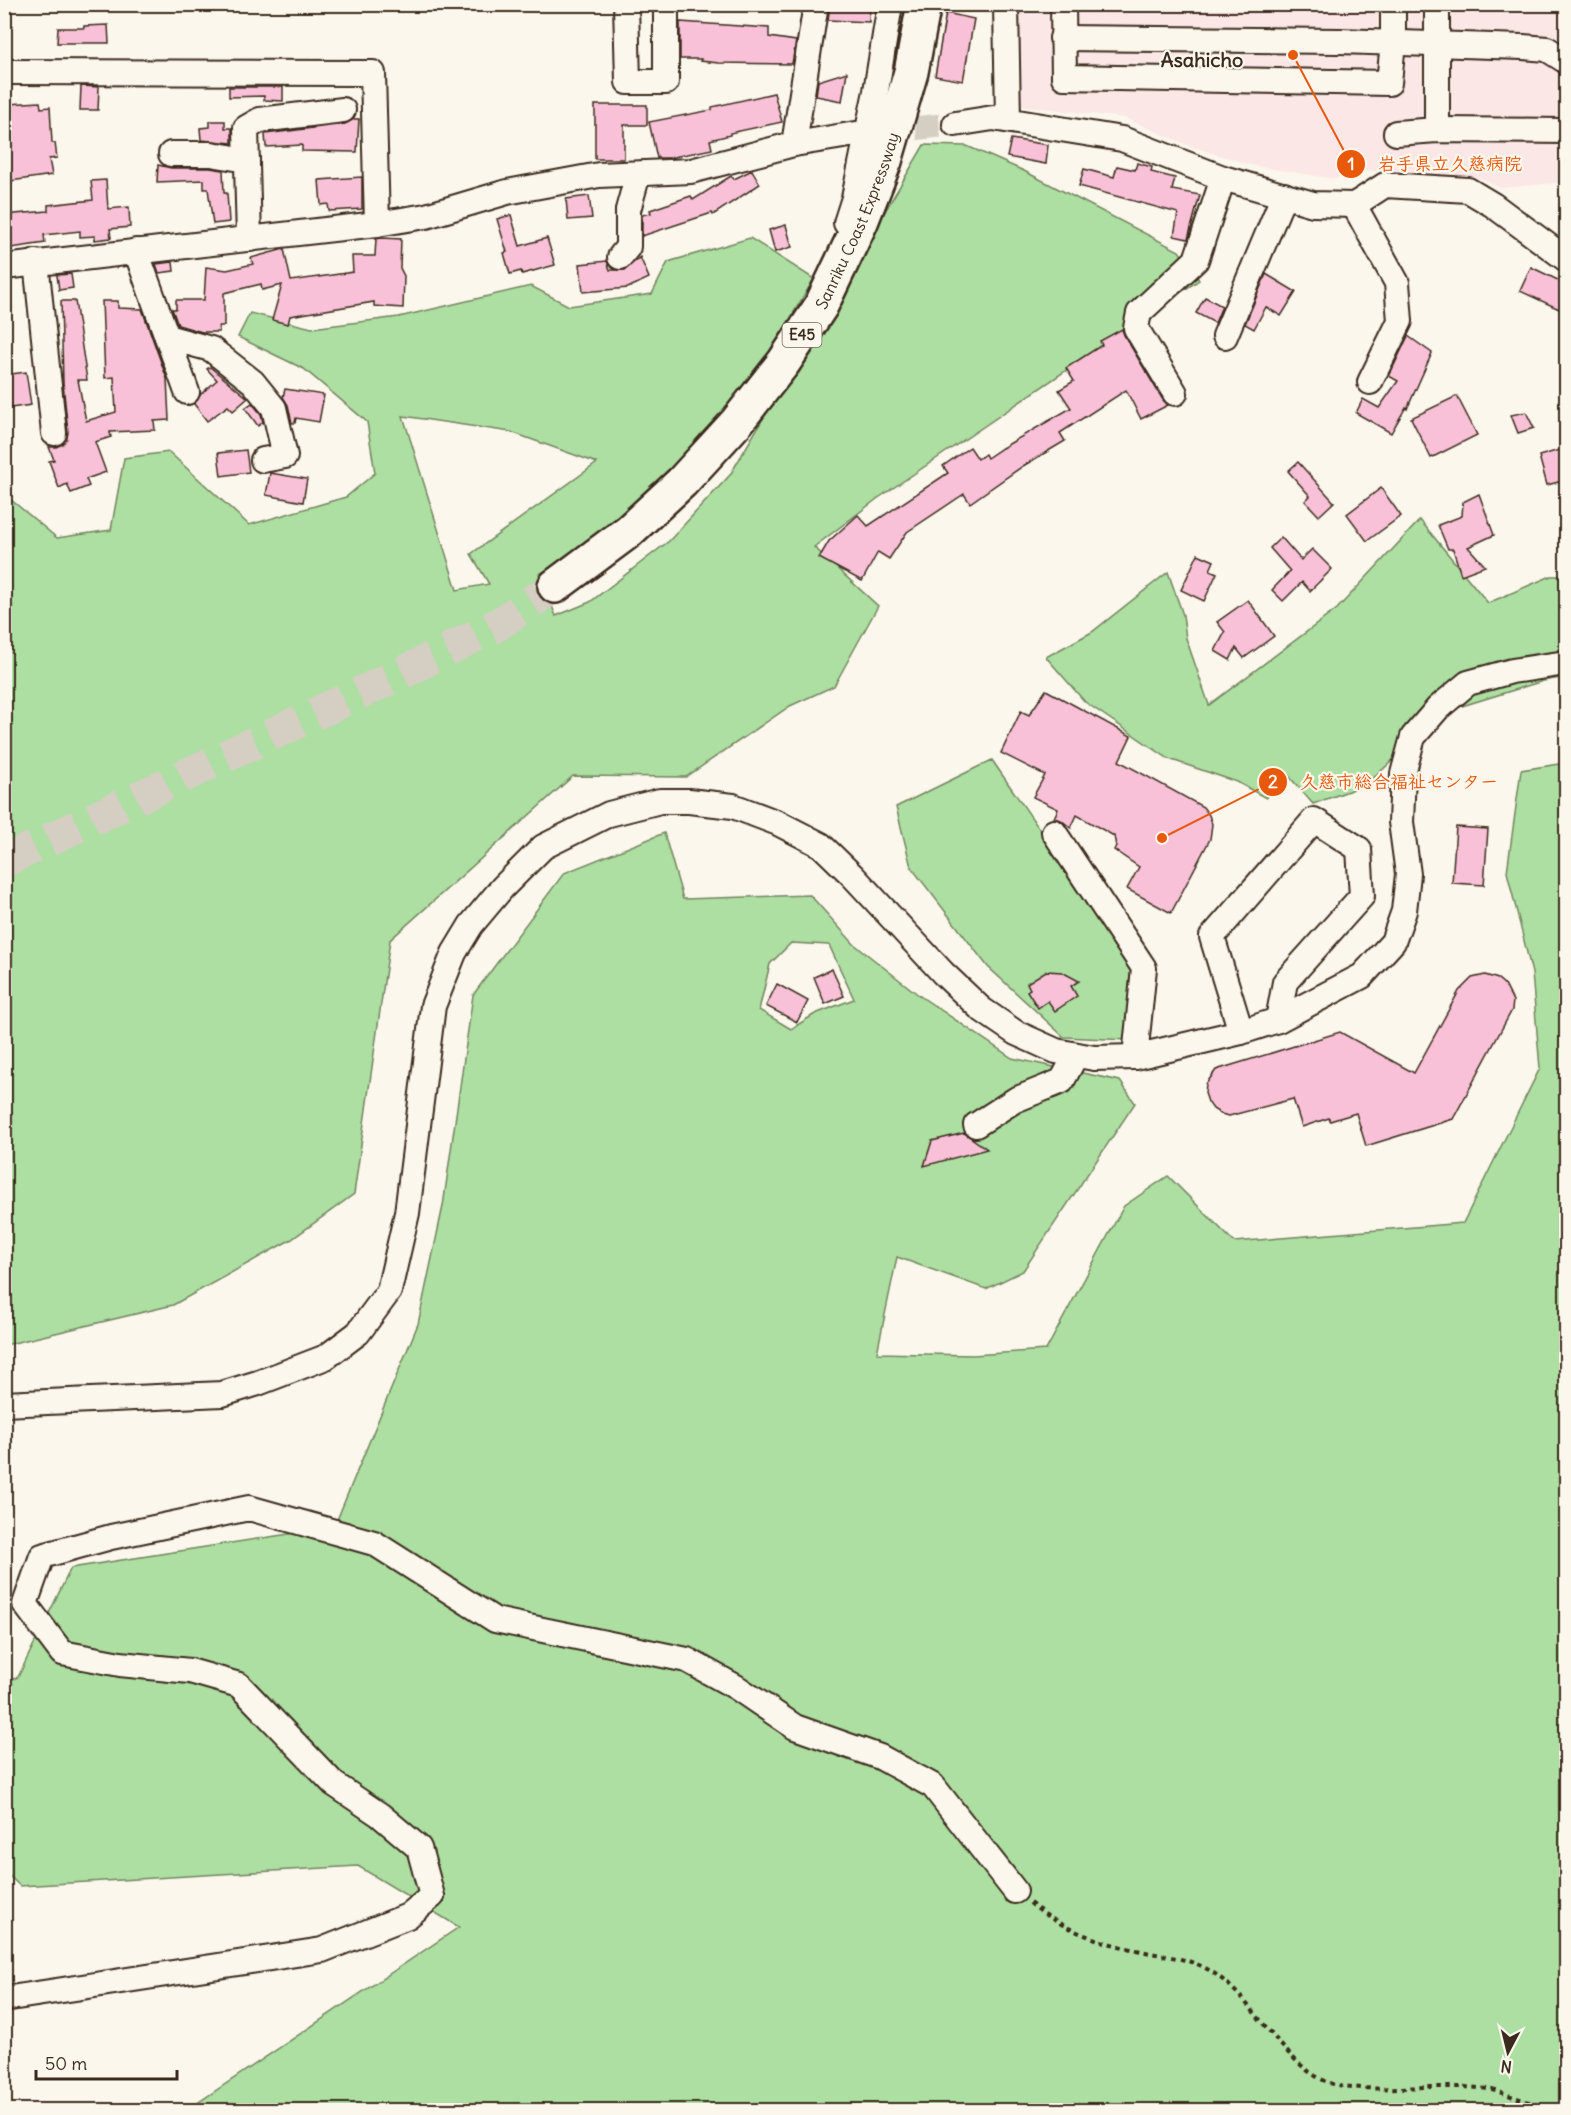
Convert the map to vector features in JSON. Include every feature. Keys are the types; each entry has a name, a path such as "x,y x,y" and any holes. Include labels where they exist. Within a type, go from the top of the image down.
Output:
{"highway":[{"name":"Sanriku Coast Expressway","path":"555,586 629,531 682,482 743,414 784,362 821,306 861,222 885,161 911,72 924,4"}],"street":[{"path":"626,4 628,82 666,81 666,4"},
{"path":"794,144 816,4"},
{"path":"821,306 854,198 876,91 890,4"},
{"path":"1006,4 1008,120"},
{"path":"1063,4 1064,77 1389,83 1393,42 1393,4"},
{"path":"1437,4 1437,130"},
{"path":"1062,38 1438,43 1547,49 1566,61"},
{"path":"4,72 373,73 376,224"},
{"path":"249,239 246,128 260,120 343,110"},
{"path":"955,124 993,118 1122,139 1223,178 1313,204 1354,205 1385,185 1468,190 1493,204 1566,259"},
{"path":"1396,134 1437,130 1566,131"},
{"path":"4,267 376,224 426,216 507,192 599,175 691,171 794,144 856,134"},
{"path":"171,153 211,154 247,160"},
{"path":"620,257 628,247 628,210 638,174"},
{"path":"1175,393 1136,328 1139,313 1196,260 1223,178"},
{"path":"1225,336 1284,195"},
{"path":"1354,205 1398,283 1400,321 1370,382"},
{"path":"136,251 187,392"},
{"path":"36,262 54,433"},
{"path":"167,337 211,350 253,382 274,408 285,456 263,460"},
{"path":"4,1404 222,1394 326,1357 358,1333 389,1291 407,1213 433,1006 454,952 471,925 496,895 543,848 609,814 660,801 689,801 733,806 778,823 821,845 943,973 981,1009 1016,1033 1056,1051 1094,1058 1135,1057 1241,1032 1278,1020 1362,976 1393,942 1404,911 1408,874 1401,822 1403,774 1413,737 1438,708 1468,683 1512,671 1566,663"},
{"path":"1241,1032 1212,937 1314,820 1359,849 1362,896 1285,982 1278,1020"},
{"path":"1054,832 1144,968 1135,1057"},
{"path":"976,1125 1015,1101 1062,1081 1076,1054"},
{"path":"4,1999 322,1950 408,1916 432,1896 418,1848 380,1815 334,1784 239,1685 190,1671 120,1664 62,1653 25,1604 42,1556 111,1537 249,1508 374,1543 495,1620 687,1660 736,1687 795,1727 880,1757 933,1786 1015,1891"}],"path":[{"path":"1015,1891 1046,1916 1082,1935 1116,1946 1183,1960 1207,1968 1231,1985 1297,2061 1311,2073 1336,2085 1393,2089 1447,2087 1491,2090 1553,2110"}],"shaded area":[{"path":"1020,5 1566,5 1566,182 1500,188 1481,178 1356,170 1334,179 1250,165 1190,146 1125,118 1018,105"}],"green space":[{"path":"924,145 967,146 1024,171 1179,251 1199,280 877,499 814,547 878,606 834,686 790,706 686,777 573,776 390,940 354,1194 292,1239 173,1305 5,1345 4,494 57,538 111,530 124,458 169,452 249,525 346,497 375,473 367,422 304,369 238,337 250,313 312,328 399,317 531,286 569,306 652,294 668,262 750,238 814,279 744,395 642,498 555,566 539,574 556,616 590,602 669,541 730,475","holes":["403,416 511,432 597,463 471,554 489,584 457,590"]},
{"path":"1420,520 1488,603 1551,576 1566,576 1566,677 1543,681 1446,711 1367,784 1313,804 1287,774 1266,798 1237,782 1169,759 1085,702 1046,657 1092,632 1168,572 1183,615 1186,638 1209,705 1337,609"},
{"path":"992,760 1136,970 1128,1040 1064,1037 988,967 911,867 896,807"},
{"path":"1566,763 1566,2110 187,2110 459,1927 358,1866 20,1886 5,1872 4,1683 18,1677 71,1568 334,1527 418,1324 443,1206 473,995 564,873 664,833 683,899 810,895 854,944 920,996 1012,1058 1120,1081 1135,1103 1023,1271 986,1289 897,1257 877,1353 973,1355 1046,1350 1124,1206 1168,1176 1234,1242 1463,1223 1540,1068 1532,973 1507,872 1521,770","holes":["791,943 829,945 854,999 815,1014 791,1029 759,1010 770,964"]}],"building":[{"path":"830,4 870,4 869,22 828,20"},
{"path":"946,13 974,19 963,81 935,76"},
{"path":"680,22 769,28 769,37 796,41 792,64 719,63 700,61 701,59 680,59"},
{"path":"108,25 109,43 57,43 58,28"},
{"path":"847,72 842,101 816,96 818,81"},
{"path":"81,86 99,87 98,110 80,110"},
{"path":"229,87 283,87 283,101 264,100 264,96 229,97"},
{"path":"774,93 782,122 730,133 730,135 710,140 712,149 669,158 657,158 649,122 712,110 712,107"},
{"path":"40,102 41,108 50,107 52,143 55,143 57,158 49,159 52,175 4,182 4,117 9,117 8,104"},
{"path":"595,105 647,105 647,125 624,125 624,159 595,159"},
{"path":"359,119 357,152 302,151 302,145 266,147 265,134 345,124"},
{"path":"210,121 225,121 225,128 232,128 232,143 201,140 200,128 210,127"},
{"path":"1011,139 1048,145 1046,164 1007,157"},
{"path":"1137,163 1152,167 1151,172 1175,178 1172,190 1200,195 1188,239 1174,236 1178,213 1079,186 1084,169 1114,177 1117,166 1135,170"},
{"path":"158,165 171,168 223,170 229,222 213,224 208,189 204,189 204,180 157,182"},
{"path":"752,170 760,184 713,215 712,213 642,236 642,215 651,213 650,210 691,196 693,200 731,176 734,179"},
{"path":"362,177 362,209 329,211 328,204 321,205 319,180"},
{"path":"106,180 108,209 129,207 130,227 110,229 111,238 95,240 95,236 80,237 80,231 44,235 45,243 4,249 4,215 48,211 48,205 93,200 91,181"},
{"path":"589,196 592,218 568,220 566,199"},
{"path":"511,215 520,246 547,238 555,265 522,274 521,271 510,274 504,253 507,252 497,219"},
{"path":"786,225 792,247 775,252 769,230"},
{"path":"376,239 401,239 400,268 404,276 403,308 374,306 374,302 290,316 288,324 272,320 282,285 262,290 261,284 224,293 224,326 219,326 219,332 202,332 178,325 172,309 176,309 176,300 204,300 206,267 227,270 253,264 251,258 284,249 291,281 353,272 352,256 375,256"},
{"path":"640,257 649,278 628,288 583,292 580,264 607,261 610,270 625,270"},
{"path":"173,262 174,271 159,273 156,264"},
{"path":"1531,267 1566,284 1566,294 1559,309 1520,291"},
{"path":"71,274 73,288 59,290 57,275"},
{"path":"1266,274 1296,292 1281,316 1266,307 1254,329 1245,324"},
{"path":"1205,297 1222,306 1215,323 1196,313"},
{"path":"61,301 75,301 87,380 78,380 86,421 116,412 114,377 105,378 102,301 118,301 118,308 142,309 167,379 169,420 154,421 155,430 110,432 111,437 95,442 106,472 86,479 89,486 71,493 67,484 59,488 49,461 54,460 49,447 63,444 68,432 63,383"},
{"path":"1122,329 1168,405 1141,419 1126,390 1060,433 1065,441 1023,466 970,503 964,494 907,532 889,559 878,552 862,581 819,558 829,541 858,515 868,526 948,473 943,466 970,447 978,459 985,454 987,458 1071,408 1059,390 1074,381 1066,368 1102,345 1100,341"},
{"path":"1408,336 1432,353 1407,409 1406,407 1391,433 1356,413 1363,399 1379,408 1398,381 1389,376"},
{"path":"210,367 248,398 233,411 228,406 207,421 194,404 201,394 217,380 207,369"},
{"path":"26,372 31,405 4,409 4,375"},
{"path":"285,389 324,395 319,422 296,418 295,423 292,423 288,405 283,397"},
{"path":"1457,396 1477,435 1431,458 1411,418"},
{"path":"252,403 261,414 263,422 258,426 245,408"},
{"path":"1526,412 1534,428 1518,433 1511,415"},
{"path":"1566,448 1566,480 1547,485 1539,456"},
{"path":"246,450 249,472 221,476 218,453"},
{"path":"1298,462 1334,502 1319,516 1305,501 1310,496 1288,471"},
{"path":"270,473 307,479 303,502 266,495"},
{"path":"1381,488 1401,516 1367,541 1347,514"},
{"path":"1479,494 1494,535 1468,547 1485,566 1461,575 1453,549 1448,549 1438,525 1462,516 1463,502"},
{"path":"1281,537 1301,560 1312,549 1332,569 1310,591 1302,582 1283,601 1272,590 1290,571 1270,548"},
{"path":"1198,554 1214,561 1210,570 1217,573 1204,601 1181,590"},
{"path":"1248,600 1274,636 1244,658 1236,648 1230,660 1215,651 1225,632 1217,622"},
{"path":"1046,690 1131,736 1119,761 1203,807 1209,815 1212,824 1210,839 1171,913 1127,889 1139,867 1114,850 1116,846 1114,836 1077,815 1071,828 1061,820 1054,818 1058,809 1033,797 1045,775 1001,753 1021,711 1029,715"},
{"path":"1456,827 1488,829 1484,885 1452,883"},
{"path":"832,969 844,996 825,1004 814,977"},
{"path":"1046,971 1062,972 1079,981 1071,986 1077,996 1055,1011 1048,1001 1038,1008 1027,991 1030,989 1027,983"},
{"path":"1485,975 1498,979 1505,985 1513,1001 1512,1010 1453,1119 1366,1146 1356,1113 1330,1121 1329,1118 1302,1127 1293,1099 1229,1116 1213,1109 1208,1102 1205,1093 1206,1084 1216,1070 1340,1032 1414,1073 1459,991 1472,978"},
{"path":"777,984 808,1001 797,1022 766,1006"},
{"path":"964,1133 987,1149 924,1166 932,1141"}],"tunnel":[{"path":"880,132 955,124"},
{"path":"4,861 406,671 497,625 555,586"}],"place":[{"name":"岩手県立久慈病院","path":"1293,55"},
{"name":"久慈市総合福祉センター","path":"1162,838"}],"district":[{"name":"Asahicho","path":"1202,60"}]}
